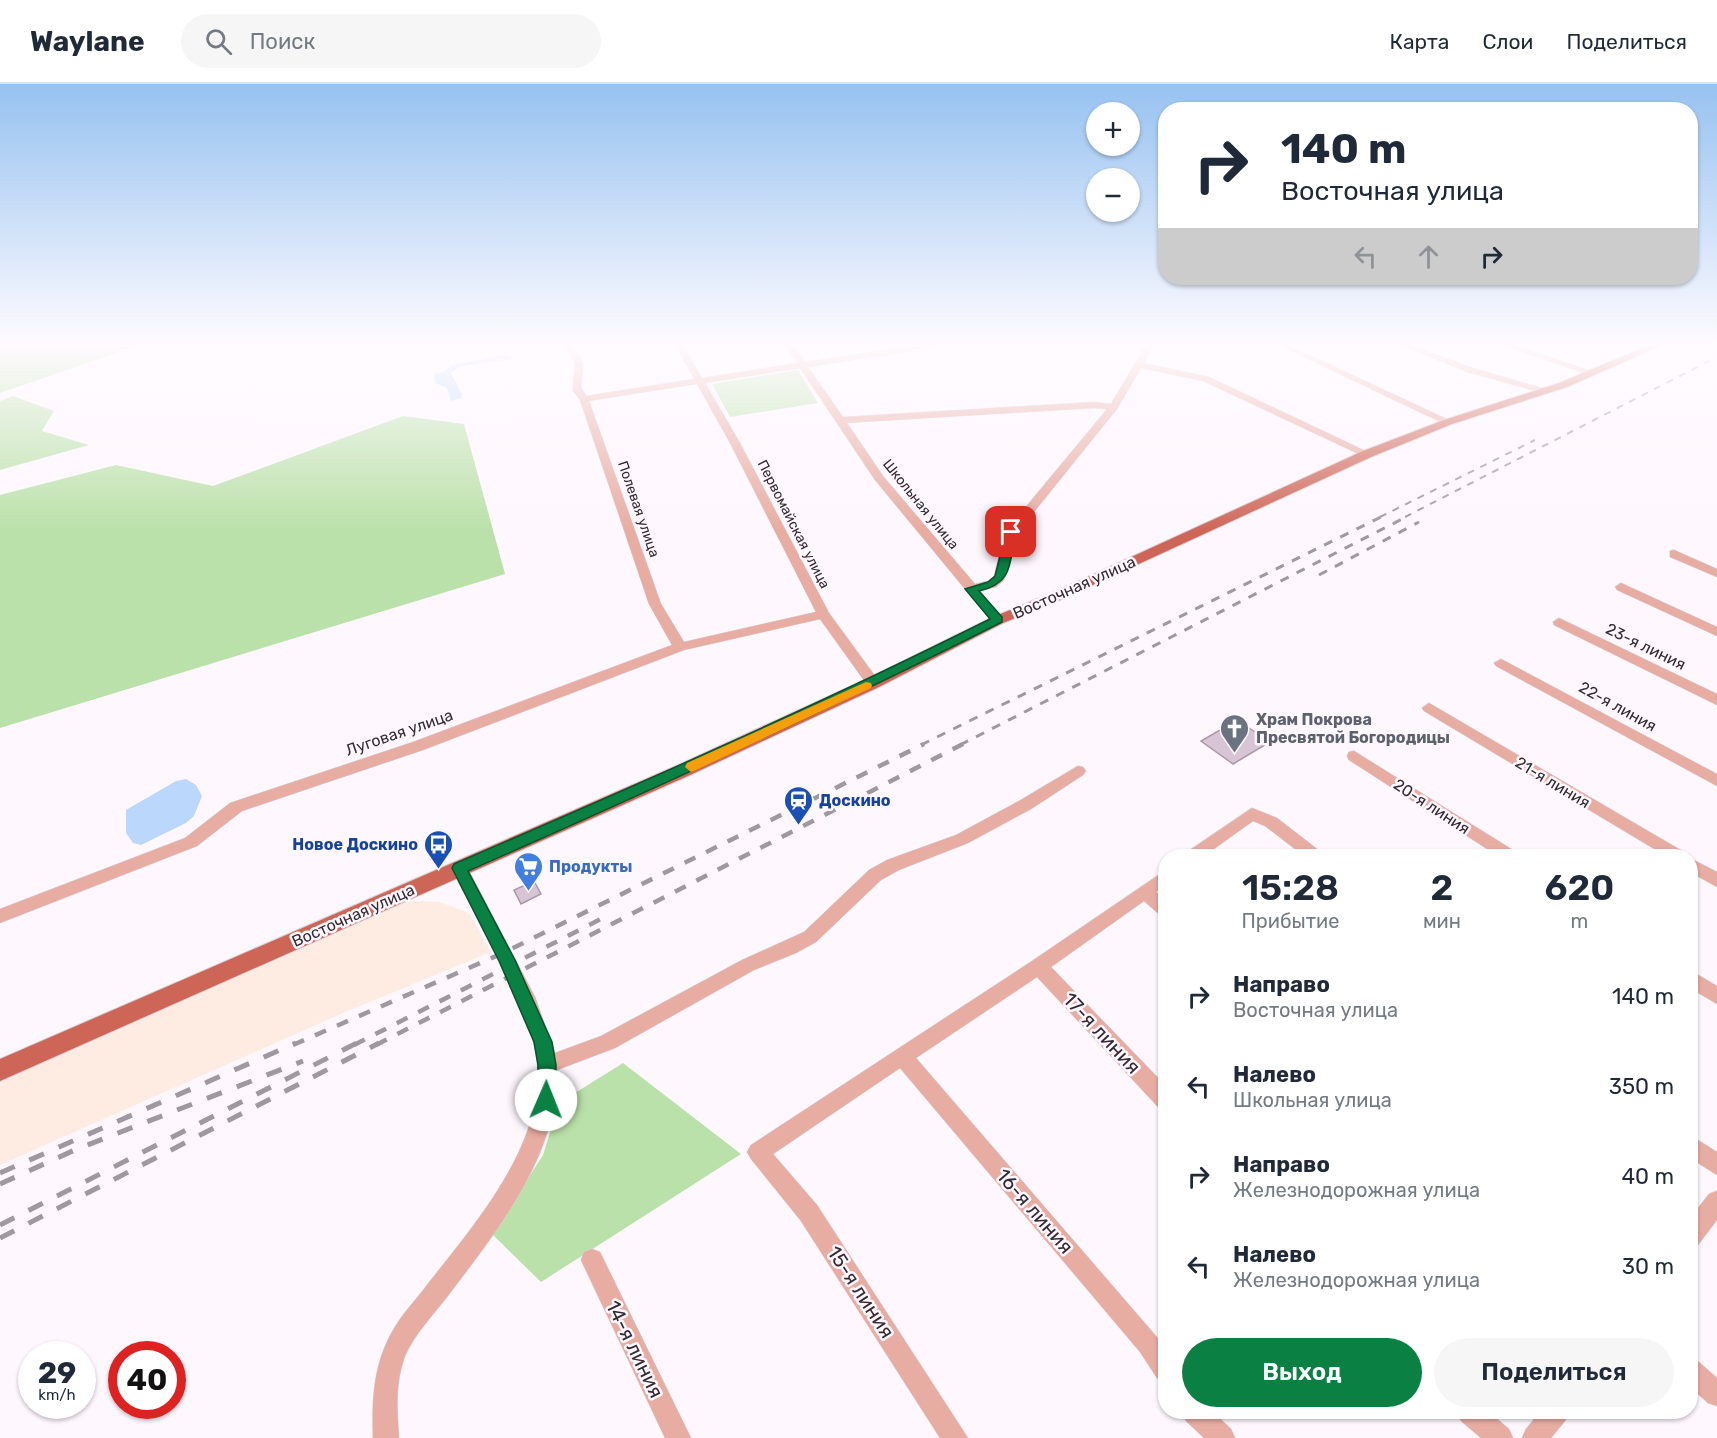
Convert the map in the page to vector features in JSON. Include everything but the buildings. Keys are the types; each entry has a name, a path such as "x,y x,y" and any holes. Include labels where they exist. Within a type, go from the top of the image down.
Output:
{"main road":[{"name":"Восточная улица","path":"0,1070 682,771 873,683 998,620 1062,594 1367,454 1448,422 1499,406"}],"street":[{"name":"Полевая улица","path":"586,406 655,604 680,647"},
{"name":"Первомайская улица","path":"714,406 823,614 873,683"},
{"name":"Школьная улица","path":"831,406 879,478 998,620"},
{"path":"840,420 1074,406"},
{"path":"1106,406 1114,407"},
{"path":"1264,406 1367,454"},
{"path":"1414,406 1448,422"},
{"path":"971,589 992,584 1000,577 1011,532 1114,407"},
{"path":"1674,554 1717,573"},
{"path":"1621,587 1717,632"},
{"name":"Луговая улица","path":"0,916 191,842 236,807 418,746 680,647 823,614"},
{"name":"23-я линия","path":"1559,622 1717,700"},
{"name":"22-я линия","path":"1501,663 1717,781"},
{"name":"21-я линия","path":"1429,708 1666,849"},
{"name":"20-я линия","path":"1354,756 1499,849"},
{"path":"547,1065 608,1042 748,965 810,937 875,875 892,865 962,839 1025,805 1078,771"},
{"path":"1203,849 1252,814 1271,822 1306,849"},
{"path":"386,1438 383,1391 389,1362 401,1339 504,1197 530,1153 542,1123 546,1100 547,1065 543,1042 521,992 459,868"},
{"path":"1698,869 1717,880"},
{"path":"902,1056 1038,966 1158,881"},
{"path":"1144,891 1158,903"},
{"name":"17-я линия","path":"1038,966 1158,1093"},
{"path":"1698,983 1717,996"},
{"name":"15-я линия","path":"902,1056 758,1152 810,1213 955,1438"},
{"name":"16-я линия","path":"902,1056 1158,1358"},
{"path":"1698,1151 1717,1165"},
{"path":"1698,1226 1717,1202"},
{"name":"14-я линия","path":"592,1260 678,1438"},
{"path":"1698,1378 1717,1394"},
{"path":"1202,1419 1222,1438"},
{"path":"1478,1419 1500,1438"},
{"path":"1535,1438 1550,1419"}],"shaded area":[{"path":"406,901 440,902 469,913 491,952 343,1013 0,1165 0,1082"}],"green space":[{"path":"0,406 41,406 54,411 42,431 89,445 0,470"},
{"path":"724,406 798,406 730,417"},
{"path":"403,416 464,424 505,574 0,728 0,495 116,465 213,486"},
{"path":"623,1063 741,1154 541,1282 492,1234 543,1155 559,1103"}],"water":[{"path":"186,779 196,785 202,796 194,816 186,823 141,845 133,843 126,833 126,810 176,781"}],"railway":[{"path":"1405,517 1621,406"},
{"path":"1380,517 1535,440"},
{"path":"921,745 1383,516"},
{"path":"960,745 1408,516"},
{"path":"1319,575 1419,522"},
{"path":"293,1045 503,953 924,744"},
{"path":"376,1045 963,744"},
{"path":"354,1045 601,919"},
{"path":"0,1173 296,1043"},
{"path":"0,1225 357,1043"},
{"path":"0,1238 379,1043"},
{"path":"0,1184 77,1149 303,1061"}],"slow traffic":[{"path":"691,767 866,686"}],"place":[{"name":"Храм Покрова Пресвятой Богородицы","path":"1235,754"},
{"name":"Доскино","path":"798,826"},
{"name":"Новое Доскино","path":"439,870"},
{"name":"Продукты","path":"528,892"}],"route":[{"path":"546,1100 547,1065 543,1042 507,960 484,920 459,868 682,771 873,683 998,620 971,589 992,584 1000,577 1011,532"}]}
